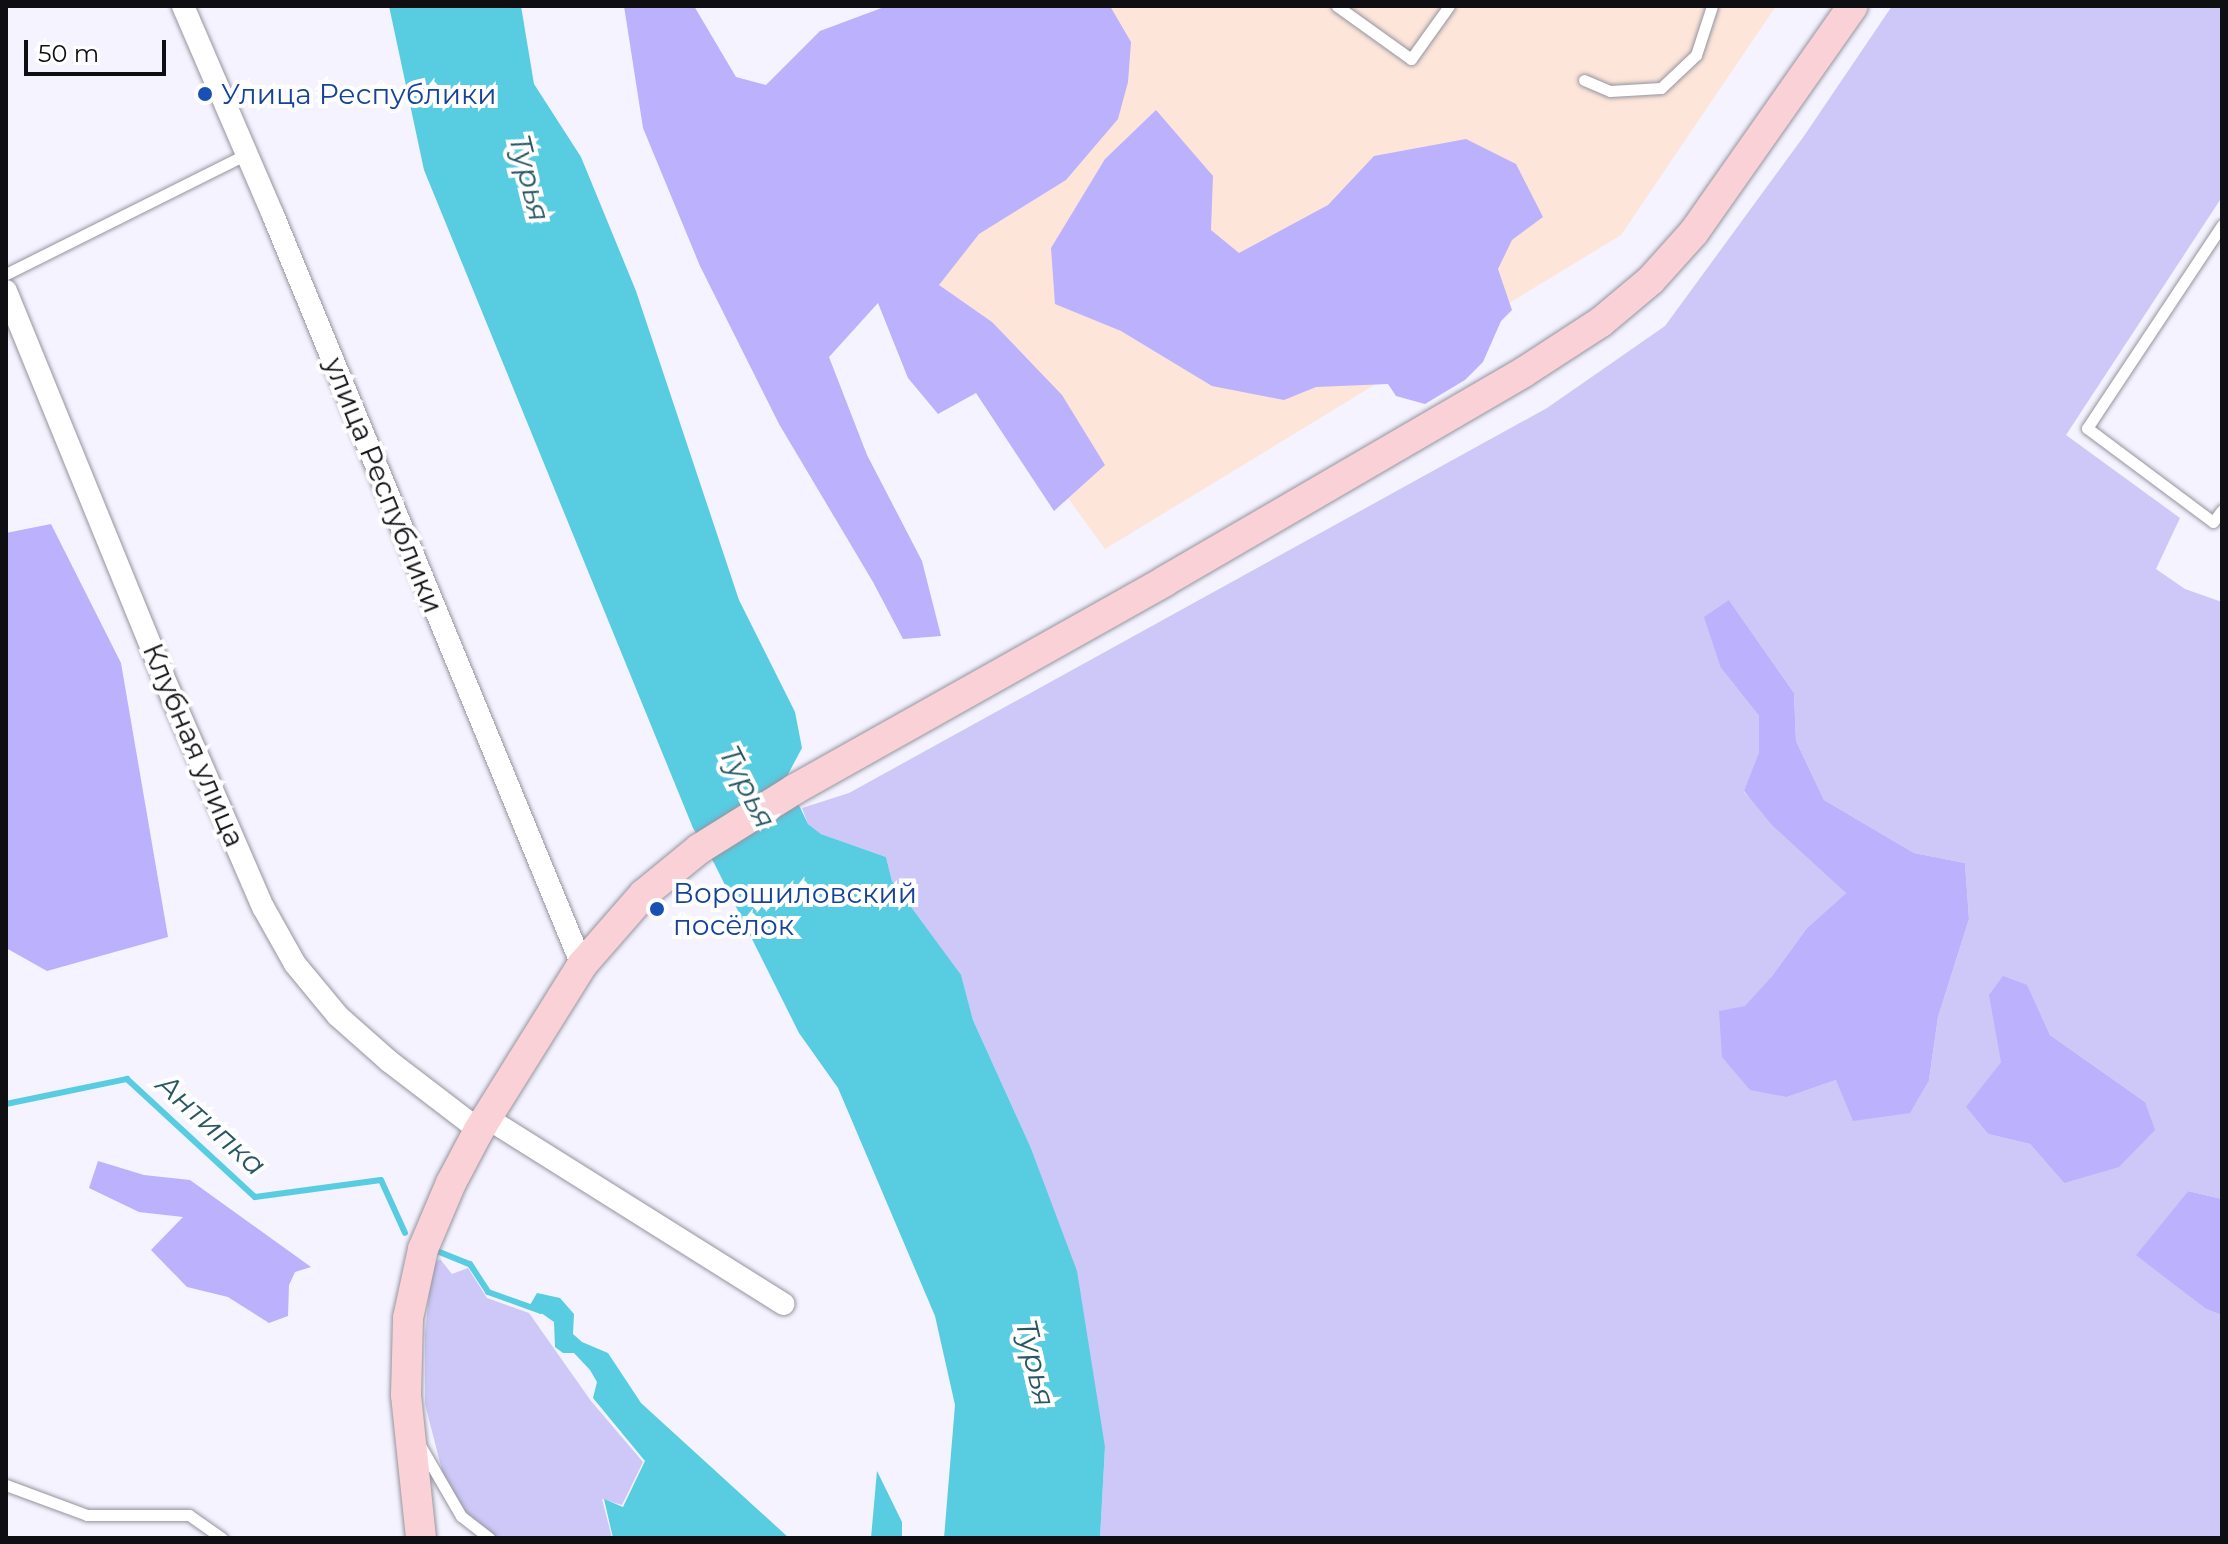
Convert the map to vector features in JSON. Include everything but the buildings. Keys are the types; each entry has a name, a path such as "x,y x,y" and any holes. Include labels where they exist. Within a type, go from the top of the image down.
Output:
{"main road":[{"path":"421,1538 406,1380 412,1287 428,1236 483,1124 582,965 644,894 699,849 795,789 1220,549 1524,372 1601,322 1651,280 1694,232 1853,6"}],"street":[{"name":"улица Республики","path":"183,6 248,154 582,965"},
{"name":"Клубная улица","path":"6,291 162,674 263,907 295,964 338,1016 390,1062 483,1124 784,1304"}],"lane":[{"path":"1337,6 1411,59 1449,6"},
{"path":"1584,80 1610,91 1661,88 1696,55 1712,6"},
{"path":"6,274 248,154"},
{"path":"2222,225 2087,428 2213,522 2222,510"},
{"path":"410,1431 461,1516 489,1538"},
{"path":"6,1485 87,1515 189,1515 222,1538"}],"shaded area":[{"path":"624,6 694,6 736,77 766,85 820,31 887,6 1110,6 1131,42 1128,82 1118,119 1066,180 979,234 939,285 992,322 1062,395 1105,465 1054,511 976,393 938,414 908,378 878,303 829,357 867,455 922,561 941,636 903,639 873,582 779,424 700,266 643,128"},
{"path":"882,6 1776,6 1621,235 1105,549 779,101"},
{"path":"1892,6 2222,6 2222,197 2066,435 2180,518 2156,569 2185,589 2222,602 2222,1199 2188,1191 2137,1254 2206,1309 2222,1315 2222,1538 1100,1538 1105,1447 1030,1146 973,1020 961,976 892,881 886,857 821,834 808,824 802,808 849,793 1547,408 1665,326 1804,136","holes":["1729,600 1794,693 1796,741 1824,800 1914,853 1965,863 1969,919 1938,1017 1929,1080 1836,1080 1787,1097 1720,1011 1745,1007 1807,928 1846,893 1744,792 1759,752 1759,716 1721,668","2027,986 2050,1035 2145,1102 2064,1183 2030,1144 1988,1134 1967,1108 2001,1062"]},
{"path":"1156,110 1213,176 1211,230 1239,253 1328,205 1374,156 1466,139 1516,164 1543,217 1512,240 1498,269 1512,310 1501,321 1483,362 1465,380 1425,404 1396,396 1388,384 1316,387 1284,400 1212,386 1121,331 1055,304 1051,248 1105,159"},
{"path":"51,524 121,663 168,937 47,971 6,948 6,533"},
{"path":"1729,600 1794,693 1796,741 1824,800 1914,853 1965,863 1969,919 1938,1017 1929,1080 1910,1113 1853,1121 1836,1080 1787,1097 1750,1090 1722,1057 1719,1011 1745,1006 1772,976 1807,928 1846,893 1772,825 1744,791 1759,752 1759,716 1721,668 1704,617"},
{"path":"2003,976 2027,985 2050,1035 2145,1102 2155,1130 2119,1167 2064,1183 2030,1144 1988,1134 1966,1107 2001,1062 1989,995"},
{"path":"98,1161 144,1175 190,1180 311,1267 295,1272 289,1285 288,1316 269,1323 228,1297 187,1287 151,1250 183,1217 139,1212 89,1188"},
{"path":"2188,1191 2222,1199 2222,1315 2206,1309 2136,1255"},
{"path":"440,1259 452,1274 468,1268 487,1298 529,1313 591,1401 643,1462 622,1505 602,1499 612,1538 478,1538 448,1494 425,1404 425,1334 432,1265"}],"water":[{"name":"Турья","path":"389,6 521,6 534,84 581,157 636,291 739,600 795,712 802,748 786,778 808,824 821,834 886,857 892,881 961,975 973,1020 1030,1146 1077,1271 1105,1447 1100,1538 944,1538 955,1405 935,1316 838,1088 799,1033 714,863 693,828 424,170"},
{"path":"537,1293 560,1298 574,1314 573,1334 582,1342 608,1353 641,1403 789,1538 613,1538 604,1499 623,1507 645,1461 593,1398 597,1382 590,1370 574,1353 563,1353 555,1347 554,1322 530,1305"},
{"path":"877,1471 902,1522 902,1538 871,1538"}],"waterway":[{"name":"Антипка","path":"6,1104 127,1079 255,1197 381,1180 405,1233"},
{"name":"Антипка","path":"437,1251 470,1264 488,1292 541,1311"}],"place":[{"name":"Улица Республики","path":"205,94"},
{"name":"Ворошиловский посёлок","path":"657,909"}]}
